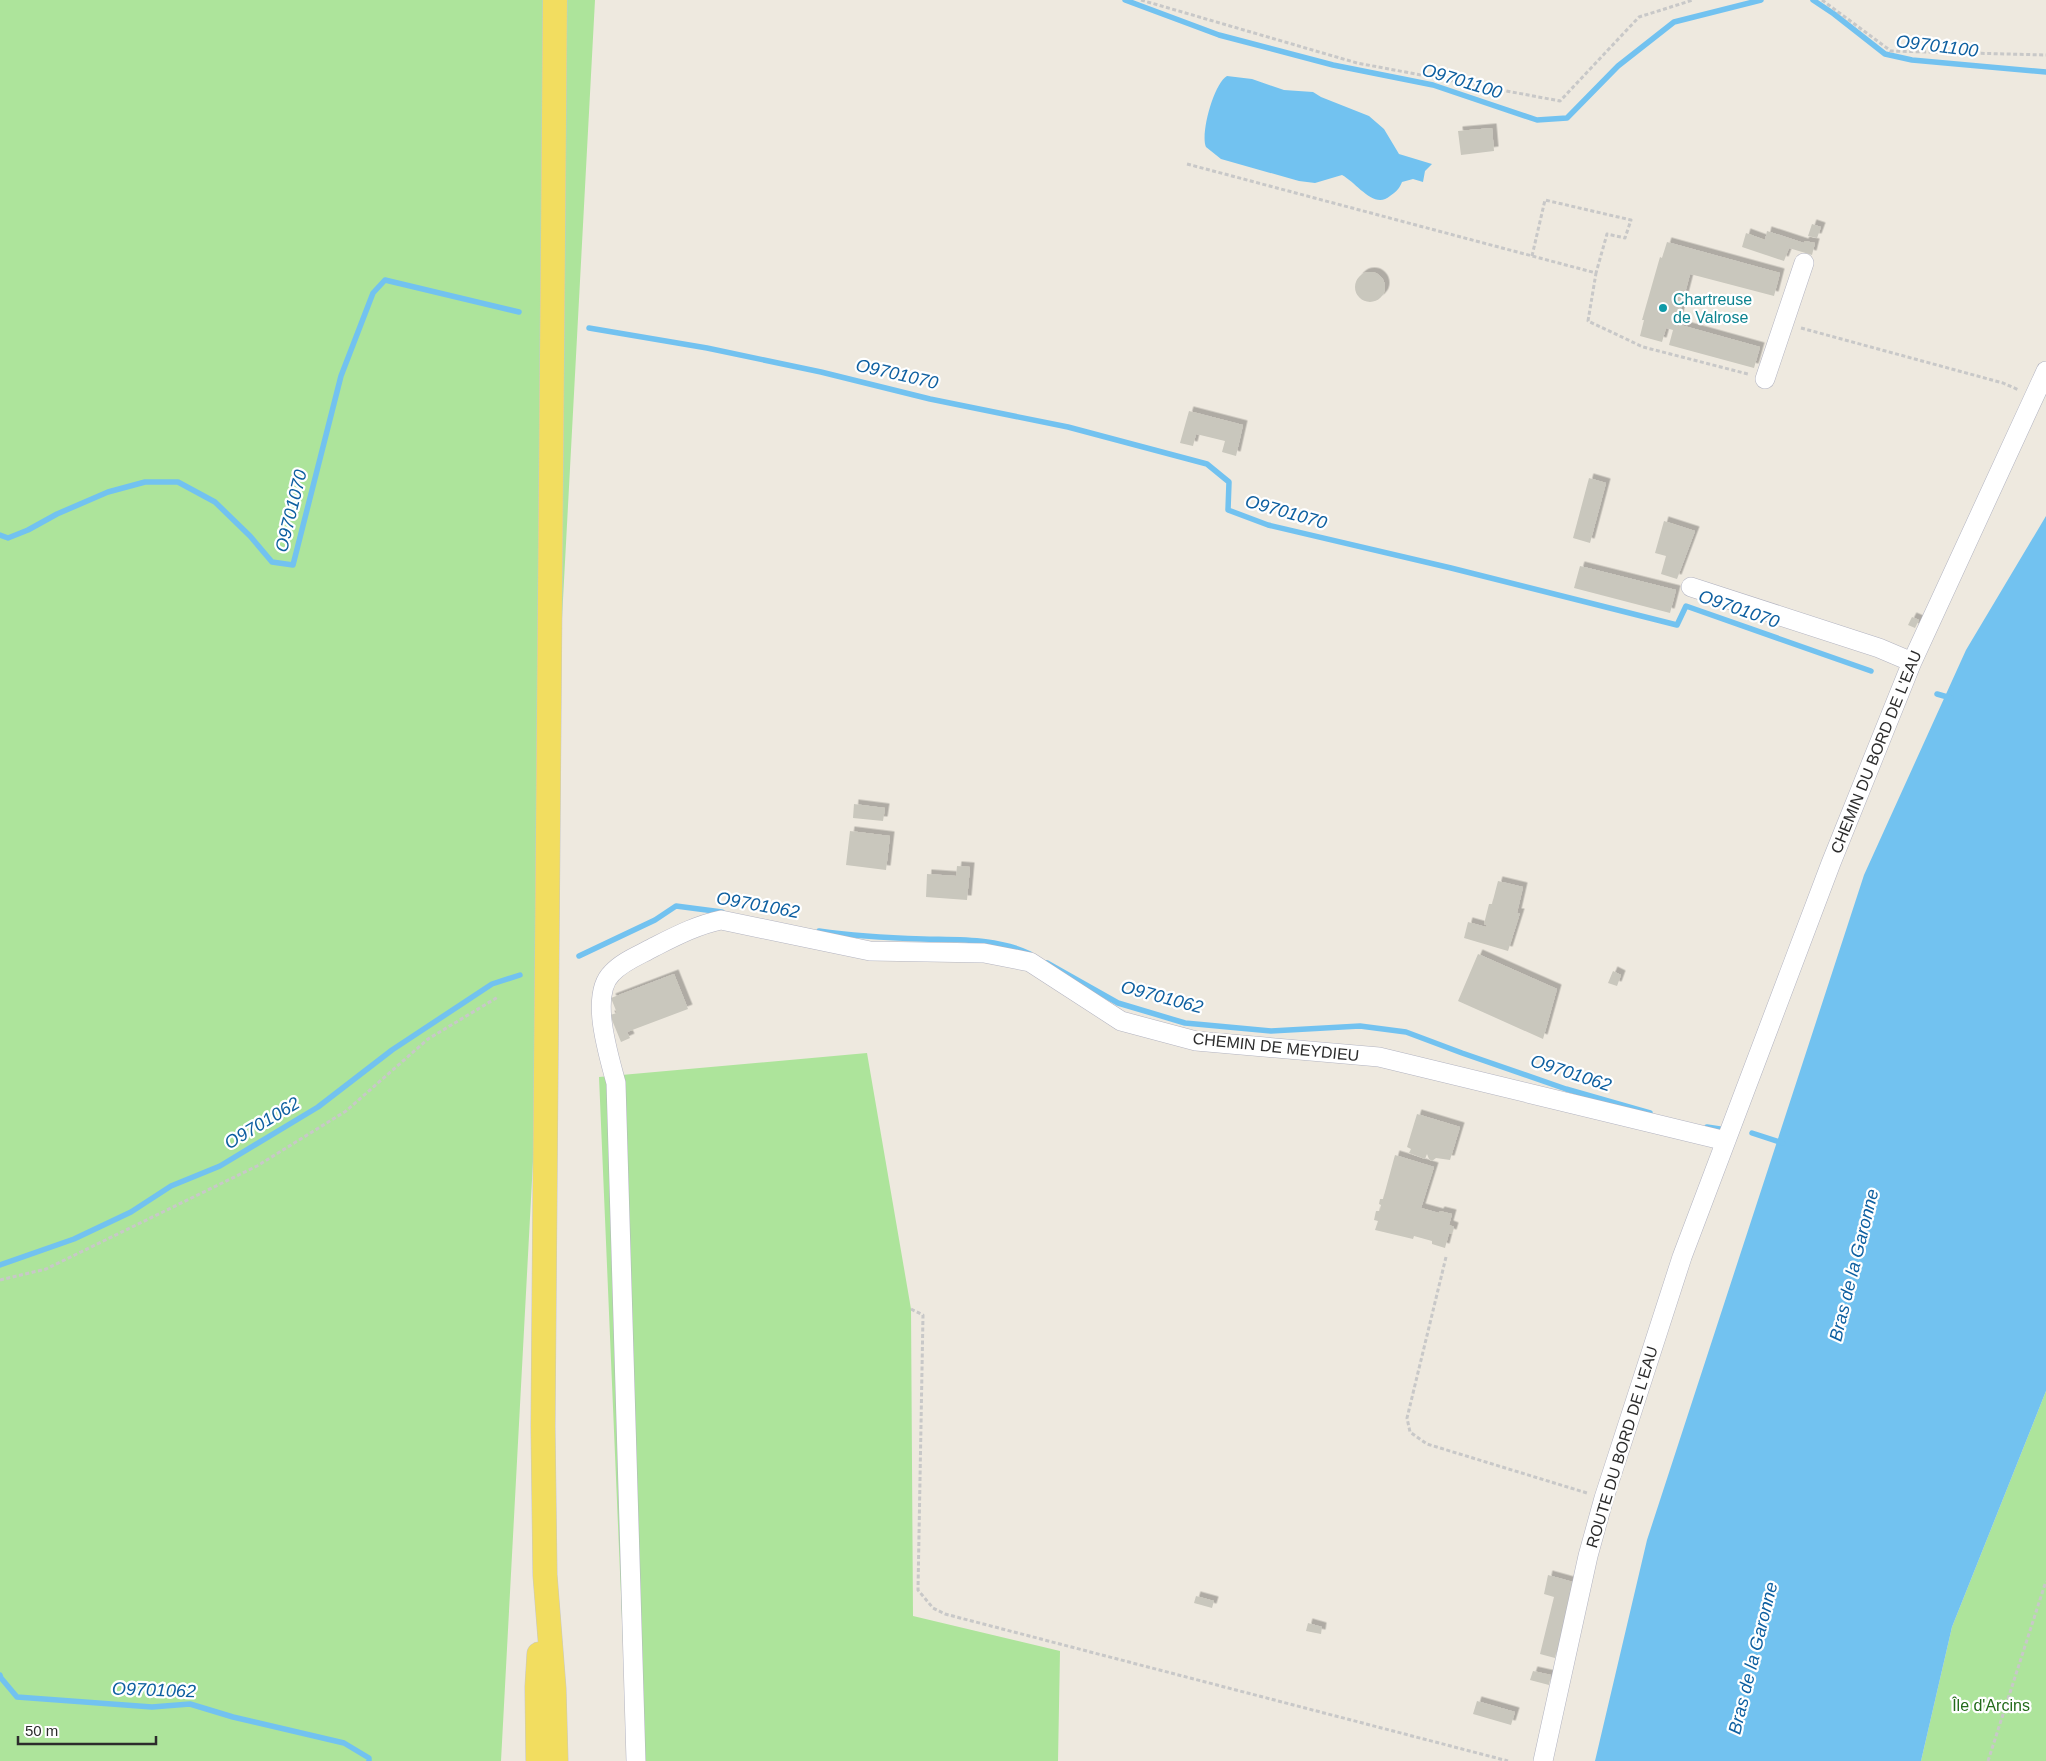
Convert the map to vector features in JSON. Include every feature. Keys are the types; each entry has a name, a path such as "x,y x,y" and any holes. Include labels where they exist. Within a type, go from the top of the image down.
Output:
{"main road":[{"path":"555,0 543,1427 545,1575 554,1689 556,1761"},
{"path":"538,1761 537,1687 545,1575"}],"street":[{"path":"1766,379 1804,264"},
{"name":"CHEMIN DU BORD DE L'EAU","path":"1726,1141 1830,862 1912,662 2036,397 2046,371"},
{"path":"1691,587 1879,648 1912,662"},
{"name":"CHEMIN DE MEYDIEU","path":"636,1761 616,1083 600,1005 603,989 611,974 626,962 702,924 721,920 870,952 984,953 1030,962 1121,1021 1196,1041 1379,1058 1726,1141"},
{"name":"ROUTE DU BORD DE L'EAU","path":"1543,1761 1576,1609 1604,1498 1682,1257 1726,1141"}],"path":[{"path":"1140,0 1357,64 1560,101 1639,18 1693,0"},
{"path":"1822,0 1891,51 2046,55"},
{"path":"1187,164 1596,273"},
{"path":"1532,256 1545,200 1630,220 1625,238 1606,234 1596,273 1588,321 1643,347 1766,379"},
{"path":"1784,324 2003,383 2036,397"},
{"path":"0,1280 46,1269 257,1166 346,1111 428,1039 498,997"},
{"path":"1446,1257 1408,1418 1410,1432 1426,1444 1604,1498"},
{"path":"911,1308 923,1315 918,1590 932,1608 945,1614 1508,1761"},
{"path":"1988,1761 2046,1581"}],"green space":[{"path":"0,0 595,0 501,1761 0,1761"},
{"path":"867,1053 911,1309 913,1616 1060,1651 1058,1761 628,1761 599,1077"},
{"name":"Île d'Arcins","path":"2046,1391 2046,1761 1921,1761 1952,1627"}],"water":[{"path":"1227,76 1252,79 1284,90 1313,92 1369,116 1384,129 1399,154 1432,164 1425,171 1423,182 1413,179 1402,182 1399,188 1392,194 1378,200 1366,194 1342,175 1315,183 1299,181 1221,159 1206,147 1205,131 1209,109 1217,88"},
{"name":"Bras de la Garonne","path":"2046,516 2046,1391 1952,1627 1921,1761 1595,1761 1647,1540 1864,875 1966,650"}],"building":[{"path":"1492,128 1494,151 1461,155 1458,131"},
{"path":"1812,224 1821,227 1817,238 1808,236"},
{"path":"1767,231 1804,243 1805,241 1815,243 1812,255 1789,248 1784,261 1742,247 1746,233 1765,240"},
{"name":"Chartreuse de Valrose","path":"1667,242 1780,273 1774,296 1690,274 1677,324 1760,347 1754,368 1669,345 1673,330 1666,328 1662,342 1640,336 1644,320 1642,320 1660,257 1662,258"},
{"path":"1370,272 1381,276 1385,287 1381,298 1370,302 1359,298 1355,287 1359,276"},
{"path":"1189,411 1243,425 1236,456 1222,452 1225,441 1196,434 1193,446 1180,443"},
{"path":"1589,478 1606,483 1590,543 1573,538"},
{"path":"1664,521 1695,531 1677,579 1661,574 1666,556 1655,553"},
{"path":"1580,566 1676,590 1670,613 1574,588"},
{"path":"1912,617 1919,620 1915,628 1908,625"},
{"path":"854,804 885,808 883,821 853,818"},
{"path":"850,831 890,836 886,870 846,865"},
{"path":"957,866 970,867 967,900 926,897 927,874 956,876"},
{"path":"1498,881 1523,887 1517,913 1520,913 1508,951 1464,938 1468,922 1486,927 1487,925 1484,924 1489,904 1492,904"},
{"path":"1478,954 1557,989 1543,1039 1458,1001"},
{"path":"1613,971 1621,975 1617,986 1608,983"},
{"path":"674,974 688,1009 627,1032 630,1038 621,1042 610,1015 617,1013 611,998"},
{"path":"1417,1114 1460,1127 1450,1160 1436,1158 1432,1161 1427,1154 1425,1159 1409,1153 1411,1149 1407,1147"},
{"path":"1395,1155 1434,1167 1421,1208 1452,1214 1449,1225 1454,1227 1452,1234 1449,1233 1445,1248 1432,1244 1432,1241 1414,1236 1413,1239 1375,1230 1378,1221 1374,1220 1376,1211 1380,1211 1380,1199 1383,1199"},
{"path":"1548,1575 1573,1582 1555,1658 1540,1654 1554,1597 1544,1594"},
{"path":"1196,1596 1214,1601 1212,1608 1194,1603"},
{"path":"1308,1623 1322,1627 1321,1634 1306,1631"},
{"path":"1533,1671 1551,1675 1549,1685 1530,1680"},
{"path":"1477,1701 1515,1712 1511,1725 1473,1714"}],"waterway":[{"name":"O9701100","path":"1125,0 1219,35 1333,65 1433,85 1537,120 1567,118 1618,66 1674,22 1761,0"},
{"name":"O9701100","path":"1813,0 1885,54 1912,60 2046,72"},
{"name":"O9701070","path":"0,535 8,538 108,492 145,482 178,482 215,502 250,536 272,562 293,565 341,376 373,293 385,280 519,312"},
{"name":"O9701070","path":"589,328 707,348 821,372 930,399 1068,427 1207,464 1229,482 1228,510 1268,525 1451,568 1677,625 1686,606 1871,671"},
{"name":"O9701070","path":"1937,694 1951,698"},
{"name":"O9701062","path":"579,956 655,920 676,906 722,912"},
{"name":"O9701062","path":"819,931 884,937 991,942 1030,954"},
{"name":"O9701062","path":"1047,963 1118,1003 1185,1023 1271,1031 1360,1026 1406,1032 1566,1089 1650,1113"},
{"name":"O9701062","path":"0,1265 74,1239 131,1212 171,1186 220,1166 318,1107 392,1050 492,984 520,975"},
{"name":"O9701062","path":"1707,1127 1720,1129"},
{"name":"O9701062","path":"1752,1133 1783,1143"},
{"name":"O9701062","path":"0,1675 17,1697 152,1707 190,1704 233,1717 344,1743 369,1758 369,1761"}],"place":[{"name":"Chartreuse de Valrose","path":"1663,308"}]}
